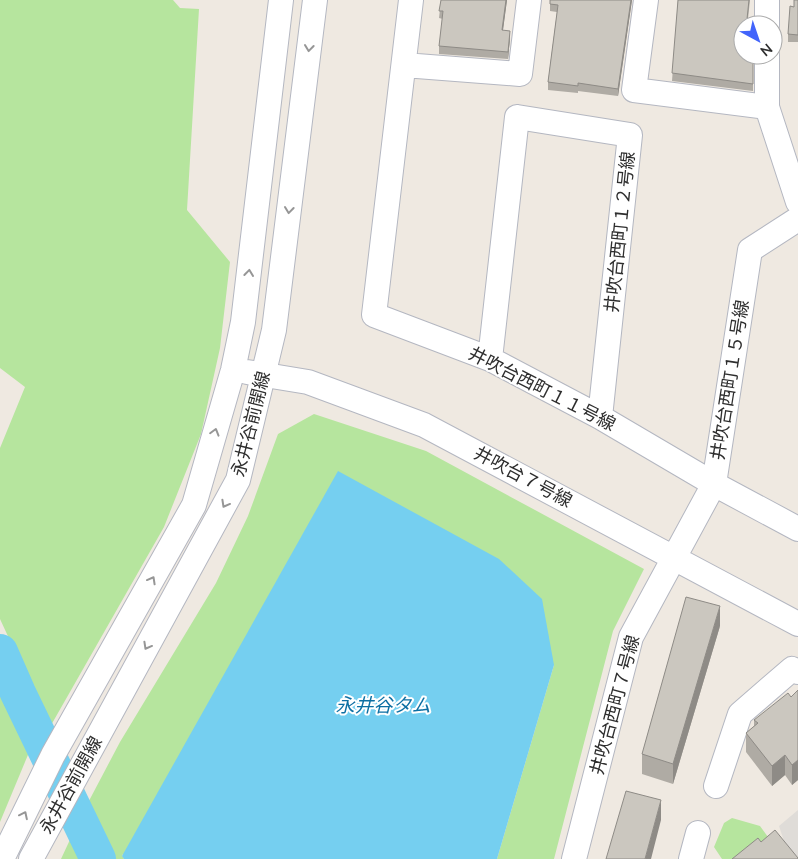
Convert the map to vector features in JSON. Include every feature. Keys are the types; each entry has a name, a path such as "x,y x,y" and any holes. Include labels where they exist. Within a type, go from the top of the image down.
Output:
{"street":[{"name":"永井谷前開線","path":"2,859 53,755 194,505 233,370 243,322 281,0"},
{"name":"永井谷前開線","path":"31,859 238,480 274,330 315,0"},
{"name":"井吹台西町１１号線","path":"411,0 374,315 490,359 600,417 714,484 798,529"},
{"path":"404,65 520,74 529,0"},
{"path":"646,0 634,90 767,107"},
{"path":"767,0 767,15"},
{"path":"767,65 767,107 798,202"},
{"name":"井吹台西町１２号線","path":"490,359 517,117 630,135 600,417"},
{"name":"井吹台西町１５号線","path":"674,557 714,484 750,250 798,219"},
{"name":"井吹台７号線","path":"233,370 308,382 424,425 798,624"},
{"name":"井吹台西町７号線","path":"574,859 631,637 674,557"},
{"path":"716,786 740,714 792,669 798,672"},
{"path":"691,859 698,833"}],"green space":[{"path":"0,0 173,0 180,8 199,9 187,210 230,262 220,348 201,434 164,527 50,727 0,619 0,448 25,387 0,368"},
{"path":"314,414 426,451 644,569 613,631 554,859 497,859 554,665 122,855 124,859 61,859 81,816 120,742 216,583 248,516 278,434"},
{"path":"0,680 30,750 0,822"},
{"path":"732,818 760,826 768,837 741,859 722,859 714,847 724,823"}],"shaded area":[{"path":"798,810 798,859 784,841 779,826"}],"water":[{"name":"永井谷タム","path":"338,471 499,559 542,599 554,665 497,859 124,859 122,856"}],"building":[{"path":"441,0 506,0 502,30 510,31 508,52 439,46 443,11 439,11"},
{"path":"550,0 631,0 618,89 578,83 578,86 548,82 558,5 550,4"},
{"path":"678,0 749,0 747,15 733,15 733,65 753,65 753,84 672,73"},
{"path":"794,0 798,0 798,35 788,34 790,6 794,7"},
{"path":"686,597 720,606 673,764 642,754"},
{"path":"798,690 798,760 792,765 785,755 772,766 746,733 758,723 754,720 788,693 791,697"},
{"path":"626,791 661,800 645,859 606,859"},
{"path":"775,830 798,859 732,859 758,838 761,842"}],"waterway":[{"path":"0,652 98,859"}]}
